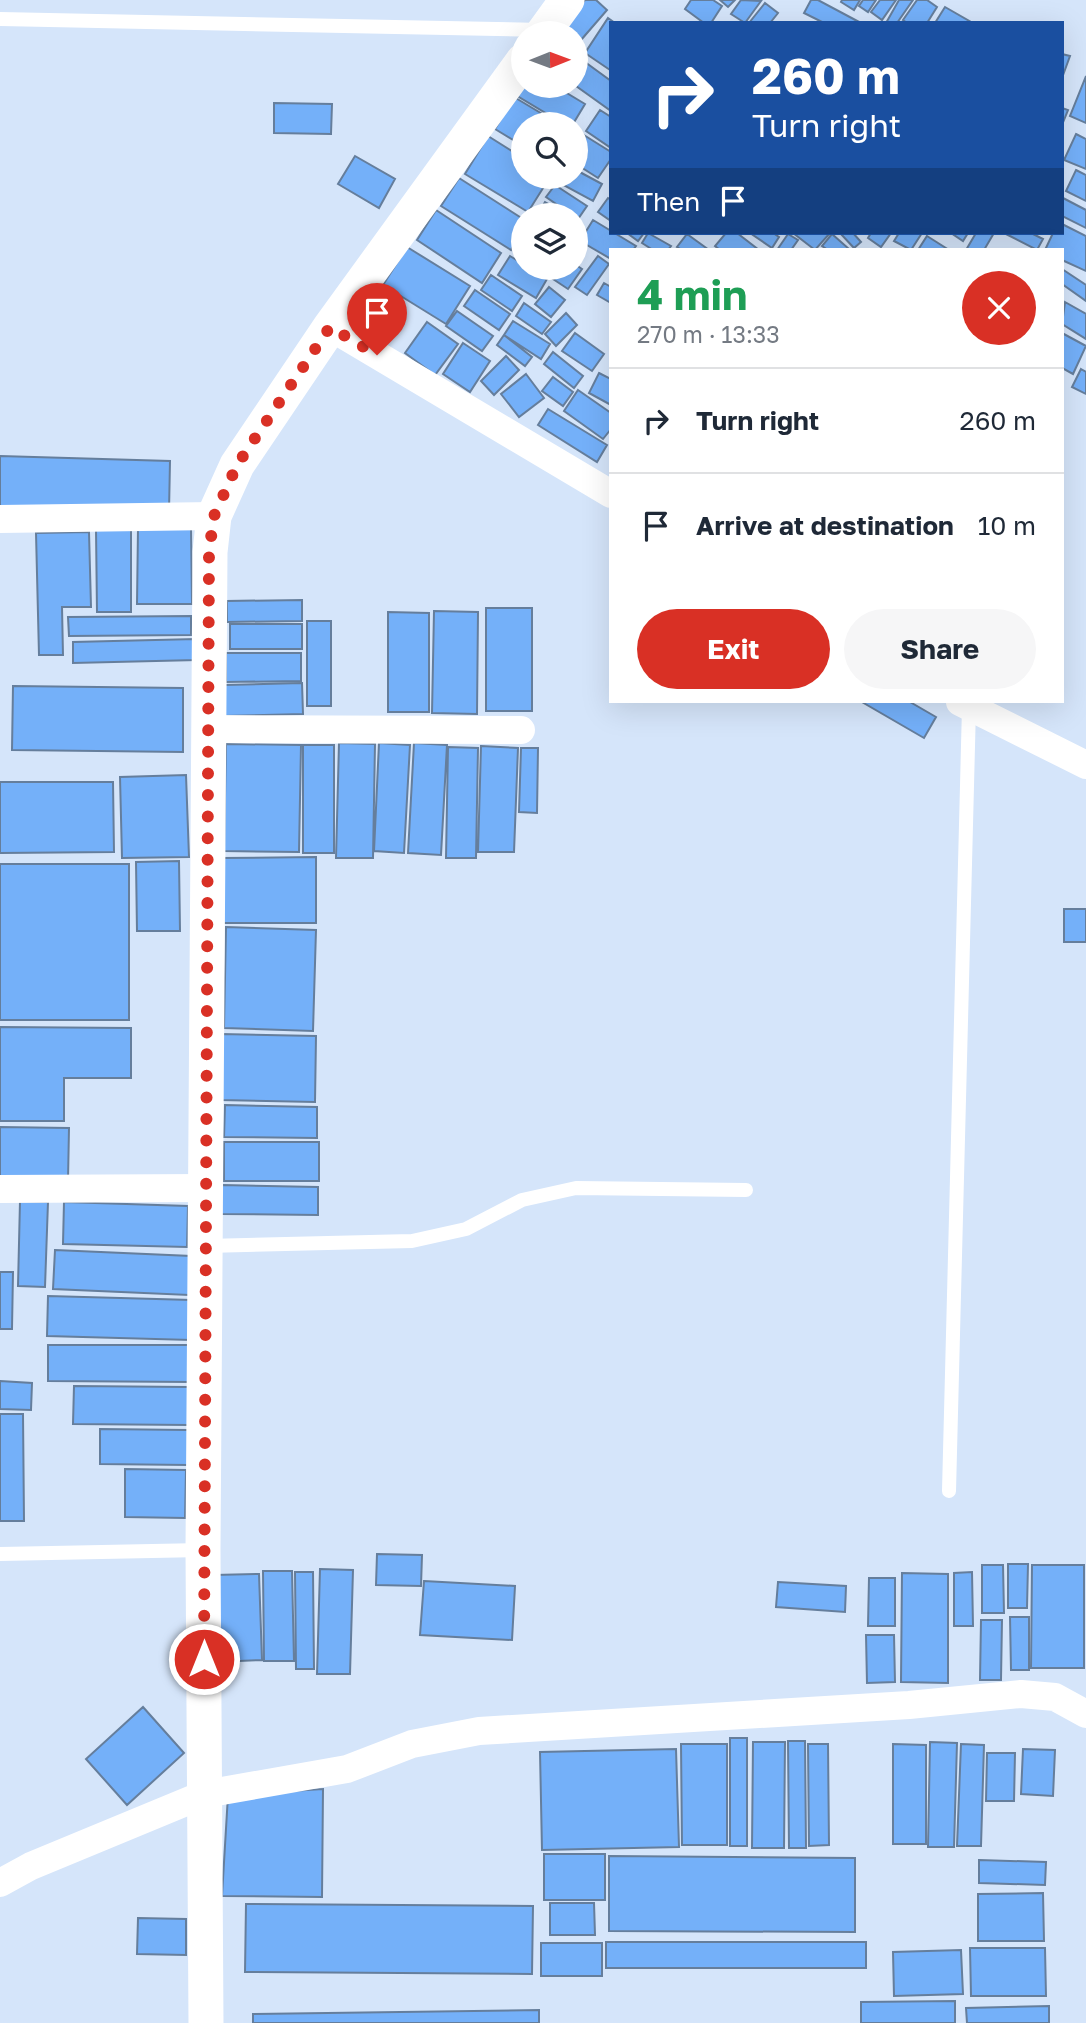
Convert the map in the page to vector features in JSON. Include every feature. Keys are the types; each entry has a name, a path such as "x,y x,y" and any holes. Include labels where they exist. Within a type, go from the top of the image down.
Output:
{"street":[{"path":"552,21 567,0"},
{"path":"206,2023 204,1550 209,552 214,516 237,465 330,327 511,78"},
{"path":"330,327 609,493"},
{"path":"0,519 214,516"},
{"path":"965,704 1086,765"},
{"path":"209,729 521,730"},
{"path":"0,1189 206,1188"},
{"path":"0,1883 31,1866 205,1794 347,1769 412,1744 480,1731 909,1705 1021,1694 1055,1697 1086,1714"}],"lane":[{"path":"0,19 511,31"},
{"path":"949,1491 965,704"},
{"path":"206,1246 412,1241 466,1229 522,1200 576,1188 746,1190"},
{"path":"0,1554 204,1550"}],"building":[{"path":"585,0 596,0 607,10 588,32 588,21 567,21"},
{"path":"691,0 713,0 722,6 712,21 701,21 685,9"},
{"path":"720,0 735,0 728,7"},
{"path":"741,0 761,1 746,21 731,14"},
{"path":"811,0 818,0 857,21 820,21 804,13"},
{"path":"860,0 854,10 841,2"},
{"path":"863,0 876,0 868,12 859,6"},
{"path":"880,0 896,0 882,20 871,12"},
{"path":"899,0 913,0 898,21 887,21"},
{"path":"917,0 927,0 937,7 928,21 903,20"},
{"path":"765,3 778,13 772,21 751,21"},
{"path":"945,7 969,21 936,21"},
{"path":"608,18 612,21 609,21 609,69 588,55 588,48"},
{"path":"1064,54 1070,56 1064,72"},
{"path":"588,64 609,80 609,110 588,95"},
{"path":"1086,76 1086,123 1070,116"},
{"path":"513,98 539,112 511,112 511,139 495,129"},
{"path":"521,98 575,98 585,104 580,112 544,112"},
{"path":"274,103 332,104 331,134 274,133"},
{"path":"600,110 609,116 609,147 588,132"},
{"path":"1076,134 1086,139 1086,169 1064,160"},
{"path":"488,136 511,150 511,189 542,189 534,203 513,203 465,174"},
{"path":"588,138 609,151 609,162 598,178 588,172"},
{"path":"355,156 395,179 379,208 338,184"},
{"path":"1076,170 1086,175 1086,201 1066,191"},
{"path":"588,176 602,184 593,201 571,189 588,189"},
{"path":"459,178 511,211 511,250 441,206"},
{"path":"552,189 561,189 582,203 555,203 546,197"},
{"path":"608,198 609,199 609,220 598,212"},
{"path":"1064,199 1086,210 1086,228 1064,217"},
{"path":"436,210 501,253 482,283 417,240"},
{"path":"593,220 609,230 609,235 618,235 636,246 609,248 609,258 588,246 588,228"},
{"path":"1064,225 1086,236 1086,271 1064,261 1064,248 1046,248 1052,235 1064,235"},
{"path":"630,235 642,235 638,241"},
{"path":"647,235 652,235 671,246 650,248 642,243"},
{"path":"688,235 706,248 679,248"},
{"path":"724,235 740,235 756,248 718,248 715,246"},
{"path":"753,235 779,237 772,248"},
{"path":"787,235 798,240 792,248 778,248"},
{"path":"796,235 828,235 817,248 812,248"},
{"path":"833,235 848,248 825,248 822,246"},
{"path":"842,235 855,235 861,242 854,248"},
{"path":"870,235 890,235 881,247 868,238"},
{"path":"898,235 921,235 912,248 894,241"},
{"path":"954,235 967,235 963,241"},
{"path":"975,235 993,235 985,248 967,248"},
{"path":"1008,235 1035,235 1043,239 1038,248"},
{"path":"927,236 946,248 919,248"},
{"path":"407,247 470,286 446,324 383,285"},
{"path":"510,256 511,280 546,280 536,298 498,275"},
{"path":"598,256 609,264 587,295 575,287 580,280 588,280 588,269"},
{"path":"1064,270 1086,285 1086,301 1064,285"},
{"path":"491,275 522,296 512,311 481,290"},
{"path":"554,280 574,280 568,289"},
{"path":"604,283 609,286 609,302 597,295"},
{"path":"549,287 565,300 551,317 535,304"},
{"path":"475,290 510,314 499,330 464,306"},
{"path":"378,291 405,310 382,345 354,326"},
{"path":"1065,302 1086,314 1086,339 1064,325"},
{"path":"524,303 551,322 542,334 516,316"},
{"path":"457,311 493,336 482,351 446,326"},
{"path":"566,313 577,325 556,346 545,334"},
{"path":"513,321 550,344 541,359 504,335"},
{"path":"427,322 458,344 435,375 405,353"},
{"path":"575,333 604,354 592,371 562,351"},
{"path":"1064,334 1086,346 1073,374 1064,369"},
{"path":"504,335 532,357 525,366 497,345"},
{"path":"463,343 490,361 470,392 443,374"},
{"path":"553,352 583,376 574,388 544,364"},
{"path":"506,356 519,370 494,395 481,381"},
{"path":"1081,369 1086,372 1086,394 1072,387"},
{"path":"599,373 609,378 609,404 589,393"},
{"path":"526,374 544,398 519,417 501,394"},
{"path":"553,377 573,392 563,406 542,391"},
{"path":"578,390 609,412 609,432 603,439 564,411"},
{"path":"548,409 607,445 597,462 538,425"},
{"path":"0,456 170,461 169,512 0,507"},
{"path":"138,528 191,528 192,604 137,604"},
{"path":"96,529 131,529 131,612 97,612"},
{"path":"89,532 91,607 62,607 63,655 39,655 36,533"},
{"path":"302,600 302,621 227,622 227,601"},
{"path":"486,608 532,608 532,711 486,711"},
{"path":"434,611 478,612 477,714 432,713"},
{"path":"388,612 429,613 429,712 388,712"},
{"path":"191,616 191,635 69,636 68,617"},
{"path":"307,621 331,621 331,706 307,706"},
{"path":"230,624 302,624 302,649 230,649"},
{"path":"196,639 197,660 73,663 73,642"},
{"path":"226,653 301,653 301,681 226,682"},
{"path":"302,683 303,714 225,716 224,685"},
{"path":"13,686 183,688 183,752 12,750"},
{"path":"864,703 912,703 936,717 924,738"},
{"path":"339,743 375,744 373,858 336,858"},
{"path":"379,743 410,745 404,853 374,851"},
{"path":"414,743 447,745 441,855 408,853"},
{"path":"226,744 301,745 299,852 224,851"},
{"path":"303,745 334,745 334,853 303,853"},
{"path":"481,746 518,748 514,852 478,852"},
{"path":"448,747 478,748 476,858 446,858"},
{"path":"521,748 538,748 537,813 519,812"},
{"path":"186,775 189,857 122,858 120,777"},
{"path":"0,782 113,782 114,852 0,853"},
{"path":"316,857 316,923 221,923 221,858"},
{"path":"179,861 180,931 137,931 136,862"},
{"path":"0,864 129,864 129,1020 0,1020"},
{"path":"1064,909 1086,909 1086,942 1064,942"},
{"path":"226,927 316,930 313,1031 224,1028"},
{"path":"0,1027 131,1028 131,1078 64,1078 64,1121 0,1121"},
{"path":"221,1034 316,1036 315,1102 220,1100"},
{"path":"225,1105 317,1107 317,1138 224,1137"},
{"path":"0,1127 69,1128 68,1181 0,1181"},
{"path":"224,1142 319,1142 319,1181 224,1181"},
{"path":"222,1185 318,1187 318,1215 221,1214"},
{"path":"20,1201 48,1202 45,1287 18,1286"},
{"path":"64,1202 188,1206 187,1247 63,1244"},
{"path":"55,1250 191,1256 189,1295 53,1289"},
{"path":"0,1272 13,1272 12,1329 0,1329"},
{"path":"48,1296 192,1300 191,1340 47,1336"},
{"path":"48,1345 193,1345 193,1382 48,1381"},
{"path":"0,1381 32,1383 31,1410 0,1409"},
{"path":"74,1386 189,1387 189,1425 73,1424"},
{"path":"0,1414 23,1414 24,1521 0,1521"},
{"path":"100,1429 188,1430 188,1465 100,1464"},
{"path":"125,1469 186,1470 185,1518 125,1517"},
{"path":"377,1554 422,1555 421,1586 376,1585"},
{"path":"1008,1564 1028,1564 1027,1608 1008,1608"},
{"path":"982,1565 1003,1565 1004,1613 982,1613"},
{"path":"1032,1565 1084,1565 1084,1668 1031,1668"},
{"path":"320,1569 353,1570 350,1674 317,1674"},
{"path":"263,1571 292,1571 294,1661 264,1661"},
{"path":"295,1572 313,1572 314,1669 296,1669"},
{"path":"972,1572 973,1626 954,1626 954,1573"},
{"path":"902,1573 948,1574 948,1683 901,1682"},
{"path":"259,1574 262,1660 216,1662 214,1575"},
{"path":"869,1578 895,1578 895,1626 868,1626"},
{"path":"424,1581 515,1586 512,1640 420,1635"},
{"path":"778,1582 846,1586 845,1612 776,1607"},
{"path":"1010,1617 1029,1617 1029,1670 1011,1670"},
{"path":"981,1620 1002,1620 1001,1680 980,1680"},
{"path":"866,1635 894,1635 895,1682 867,1683"},
{"path":"143,1707 184,1753 127,1805 86,1759"},
{"path":"730,1738 747,1738 747,1846 730,1846"},
{"path":"788,1741 805,1741 806,1848 789,1848"},
{"path":"753,1742 785,1742 784,1848 752,1848"},
{"path":"930,1742 957,1743 954,1847 928,1847"},
{"path":"681,1744 727,1744 727,1845 682,1845"},
{"path":"808,1744 828,1744 829,1845 809,1846"},
{"path":"893,1744 926,1745 926,1844 893,1844"},
{"path":"961,1744 984,1745 981,1846 957,1846"},
{"path":"676,1749 679,1847 542,1850 540,1752"},
{"path":"1023,1749 1055,1750 1053,1796 1021,1794"},
{"path":"987,1753 1015,1753 1014,1801 986,1801"},
{"path":"323,1789 322,1897 222,1896 228,1795"},
{"path":"544,1854 605,1854 605,1900 544,1900"},
{"path":"609,1856 855,1858 855,1932 609,1931"},
{"path":"979,1860 1046,1862 1045,1885 979,1883"},
{"path":"1043,1893 1044,1941 978,1941 978,1894"},
{"path":"550,1903 594,1903 595,1935 550,1935"},
{"path":"246,1904 533,1906 532,1974 245,1972"},
{"path":"138,1918 186,1919 186,1955 137,1954"},
{"path":"606,1942 866,1942 866,1968 606,1968"},
{"path":"541,1943 602,1943 602,1976 541,1976"},
{"path":"970,1948 1045,1948 1046,1996 971,1996"},
{"path":"961,1950 963,1994 894,1996 893,1952"},
{"path":"955,2001 955,2023 861,2023 861,2002"},
{"path":"1049,2006 1049,2023 967,2023 966,2008"},
{"path":"539,2010 539,2023 253,2023 253,2014"}],"route":[{"path":"204,1659 209,552 214,516 237,465 330,327 377,355"}]}
